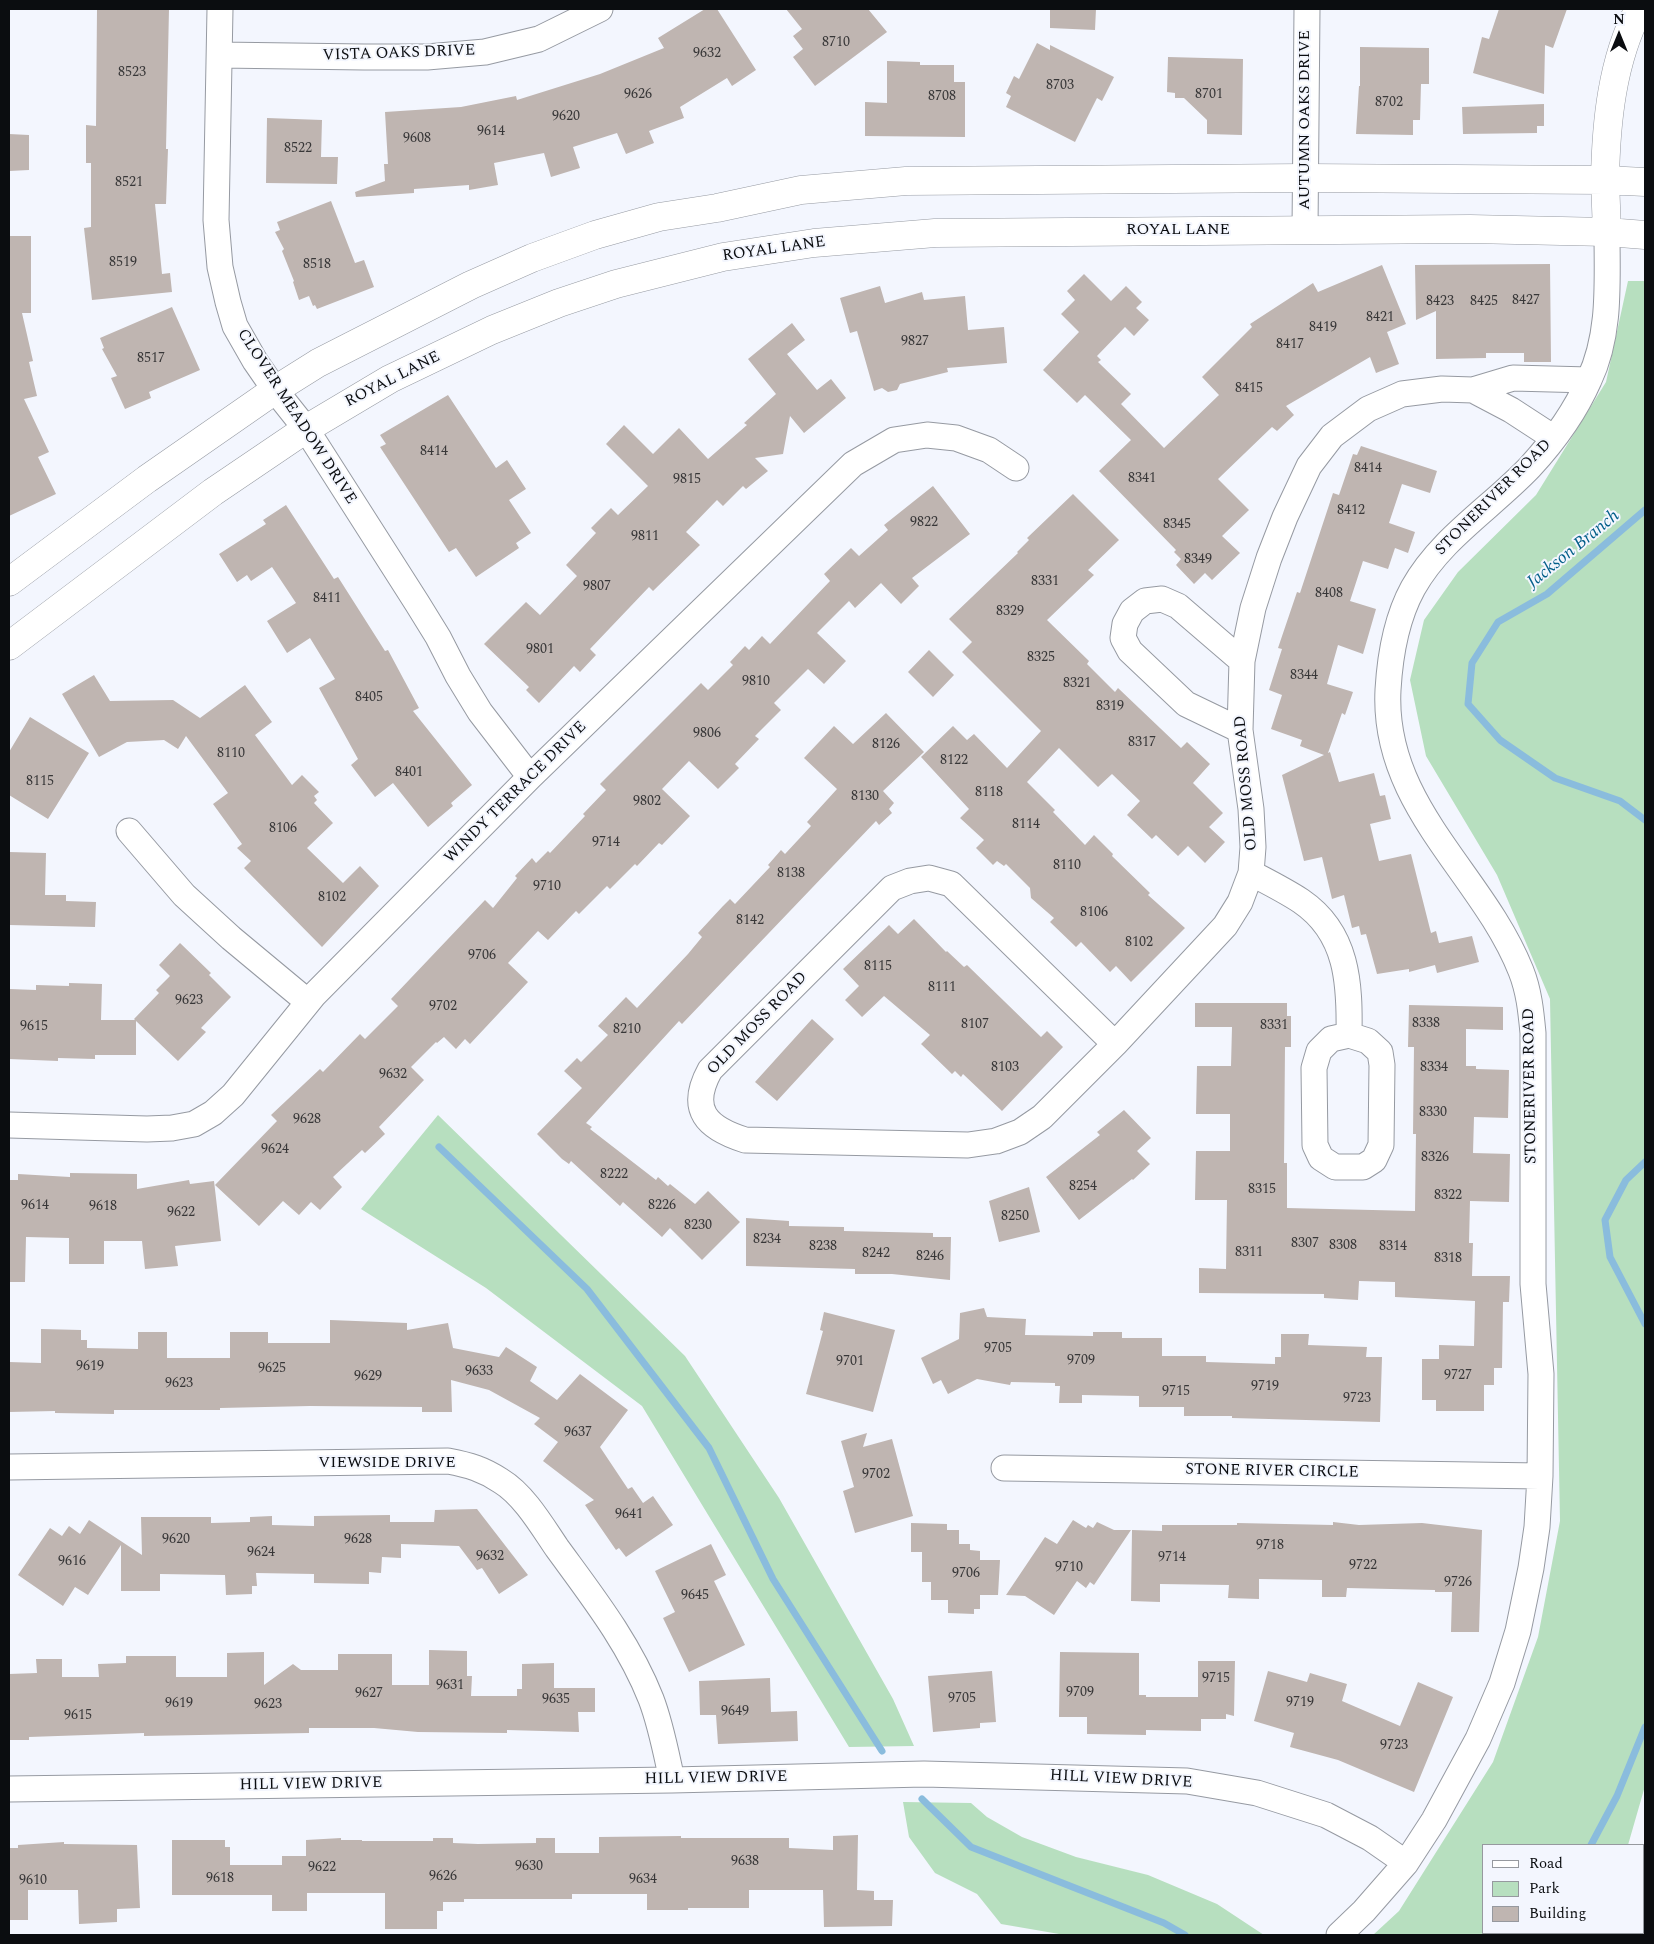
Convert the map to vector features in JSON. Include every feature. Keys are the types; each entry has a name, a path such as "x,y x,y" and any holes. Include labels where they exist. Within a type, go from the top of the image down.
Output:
{"main road":[{"path":"1607,232 1606,143 1612,92 1630,26 1639,9"},
{"path":"9,582 147,479 275,390 318,363 471,285 541,255 595,235 659,217 717,208 800,190 906,181 1305,178 1605,180 1645,182"},
{"name":"ROYAL LANE","path":"9,646 213,492 306,429 390,379 500,327 559,303 616,284 723,256 814,243 935,234 1470,229 1607,232 1645,235"}],"street":[{"name":"CLOVER MEADOW DRIVE","path":"220,9 216,220 220,267 236,326 255,361 306,429 438,637 458,676 480,712 530,777"},
{"name":"VISTA OAKS DRIVE","path":"220,55 400,57 485,52 539,39 600,9"},
{"name":"AUTUMN OAKS DRIVE","path":"1305,230 1306,9"},
{"name":"STONERIVER ROAD","path":"1339,1935 1364,1912 1406,1862 1434,1820 1478,1739 1502,1683 1518,1631 1537,1527 1540,1476 1541,1374 1533,1284 1533,1033 1529,999 1521,971 1507,943 1419,810 1403,773 1391,734 1388,692 1391,657 1399,620 1413,589 1435,556 1467,523 1529,467 1554,438 1590,380 1602,344 1606,319 1607,232"},
{"name":"OLD MOSS ROAD","path":"1115,1044 951,884 929,878 910,881 892,888 710,1070 702,1084 700,1105 708,1122 725,1134 745,1140 968,1145 996,1141 1020,1132 1042,1117 1115,1044 1225,926 1240,902 1252,873 1251,809 1240,730 1242,662 1253,608 1282,525 1309,466 1332,436 1368,409 1402,394 1442,389 1473,390 1512,378 1590,380"},
{"name":"OLD MOSS ROAD","path":"1473,390 1510,410 1554,438"},
{"name":"WINDY TERRACE DRIVE","path":"9,1125 172,1128 194,1124 213,1113 233,1095 308,1002 530,777 853,464 894,440 927,434 956,438 989,450 1016,468"},
{"path":"1240,730 1186,704 1130,651 1123,638 1125,624 1132,611 1146,601 1162,599 1178,606 1242,662"},
{"path":"129,831 184,895 231,938 308,1002"},
{"path":"1252,873 1302,902 1325,923 1340,950 1347,974 1350,997 1349,1035"},
{"path":"1349,1035 1368,1041 1380,1052 1382,1065 1381,1145 1374,1160 1363,1167 1335,1167 1321,1158 1315,1145 1314,1068 1320,1051 1331,1039 1349,1035"},
{"name":"VIEWSIDE DRIVE","path":"9,1467 448,1461 475,1466 503,1482 527,1506 616,1630 636,1665 651,1700 663,1737 672,1780"},
{"name":"STONE RIVER CIRCLE","path":"1004,1468 1540,1476"},
{"name":"HILL VIEW DRIVE","path":"9,1789 672,1780 924,1774 1187,1781 1257,1793 1326,1815 1370,1838 1406,1862"}],"green space":[{"path":"1628,281 1645,281 1645,1786 1628,1844 1482,1844 1482,1934 1589,1935 1373,1935 1399,1911 1493,1762 1538,1637 1560,1521 1550,999 1497,875 1426,756 1410,680 1424,620 1458,572 1536,495 1606,382"},
{"path":"438,1115 685,1356 779,1498 893,1699 914,1746 849,1747 642,1406 486,1288 361,1209"},
{"path":"903,1802 971,1803 987,1817 1022,1837 1076,1857 1148,1875 1217,1904 1264,1935 1065,1935 1001,1924 977,1894 935,1873 909,1837"}],"building":[{"path":"97,9 169,9 166,204 155,204 162,274 170,273 172,292 92,300 84,228 91,227 91,163 86,163 86,125 96,126"},
{"path":"705,9 717,9 756,70 732,86 727,78 680,107 684,118 649,131 654,143 626,154 617,133 573,147 580,168 551,177 544,153 494,163 498,185 469,190 469,185 414,189 414,193 356,197 355,192 385,181 384,164 388,164 385,112 461,107 516,96 517,100 600,74 664,48 658,38"},
{"path":"786,9 868,9 887,32 815,86 793,57 803,49 793,36 802,29"},
{"path":"1050,9 1096,9 1095,30 1050,28"},
{"path":"1499,9 1567,9 1553,48 1545,45 1544,94 1473,73 1482,37 1489,39"},
{"path":"1037,43 1050,50 1050,45 1114,77 1102,101 1097,98 1075,142 1006,107 1011,96 1006,93 1014,76 1019,79"},
{"path":"1360,47 1429,48 1429,84 1421,84 1420,120 1413,120 1413,135 1356,134 1360,86"},
{"path":"1168,57 1243,59 1242,135 1207,134 1207,120 1184,98 1175,98 1175,93 1167,92"},
{"path":"887,61 920,62 920,65 954,65 954,82 965,82 965,137 865,136 865,102 887,103"},
{"path":"1544,104 1544,126 1537,126 1537,133 1463,134 1462,107"},
{"path":"267,118 322,120 321,157 338,157 337,184 266,183"},
{"path":"9,134 29,135 29,170 9,171"},
{"path":"331,201 355,263 364,260 374,287 317,309 315,305 313,306 309,296 299,300 294,281 282,251 284,249 275,232 280,230 277,222"},
{"path":"9,236 31,236 31,313 22,313 33,361 29,362 37,396 24,399 49,452 38,457 56,494 9,516"},
{"path":"1550,264 1551,362 1524,362 1524,353 1486,353 1486,358 1436,359 1436,311 1416,320 1415,265"},
{"path":"1382,265 1406,324 1387,332 1399,364 1376,373 1370,357 1286,406 1294,415 1277,431 1272,427 1218,479 1249,510 1222,536 1240,553 1212,580 1205,573 1194,584 1176,565 1181,559 1174,552 1176,550 1099,471 1131,440 1085,395 1077,403 1043,370 1079,332 1061,314 1075,300 1067,291 1084,274 1111,301 1126,286 1142,302 1136,308 1149,320 1134,336 1125,327 1097,356 1101,360 1098,362 1131,394 1121,404 1164,448 1219,395 1202,377 1252,327 1250,324 1313,283 1318,292"},
{"path":"880,286 885,303 922,292 924,300 965,296 968,330 1004,327 1007,363 947,368 948,372 900,384 897,390 888,392 882,388 874,391 857,331 850,333 840,298"},
{"path":"172,307 200,370 149,392 151,398 125,409 111,378 117,376 102,349 104,348 100,338"},
{"path":"792,323 805,340 787,354 817,390 831,379 846,398 804,433 790,416 783,454 755,458 768,471 746,489 743,486 723,506 717,500 686,532 700,545 653,591 649,587 590,649 596,655 580,672 574,666 539,703 526,690 529,687 484,644 526,602 540,615 577,576 566,565 596,533 591,528 611,508 618,515 648,486 606,444 624,425 653,454 679,428 708,459 747,425 744,423 776,394 748,359"},
{"path":"448,395 496,468 507,460 526,489 509,500 531,533 516,543 519,548 476,577 456,548 449,552 380,447 386,444 380,435"},
{"path":"1361,446 1437,471 1430,493 1402,484 1389,523 1415,532 1408,553 1395,548 1388,569 1363,561 1350,601 1376,609 1363,654 1338,645 1327,684 1353,692 1345,715 1342,713 1328,753 1330,752 1339,782 1374,773 1380,796 1385,795 1391,819 1370,824 1379,861 1411,854 1431,933 1436,931 1439,943 1472,936 1479,962 1437,973 1435,965 1409,972 1409,969 1377,974 1366,934 1361,935 1359,926 1352,928 1344,895 1332,899 1322,857 1304,861 1282,775 1324,755 1300,746 1302,740 1271,729 1282,695 1269,690 1282,649 1278,648 1297,592 1300,593 1333,493 1339,495 1353,454 1357,455"},
{"path":"933,486 970,534 912,578 919,586 901,604 881,583 855,608 849,601 817,633 846,661 824,684 808,669 774,703 781,710 755,736 759,739 735,764 739,768 718,789 689,761 662,789 690,816 662,845 659,843 637,866 635,864 610,889 607,886 579,914 576,911 548,940 538,931 508,963 528,982 470,1044 465,1039 456,1049 444,1037 436,1042 411,1067 424,1080 379,1127 385,1134 365,1153 362,1150 333,1177 342,1187 320,1210 311,1202 299,1215 283,1201 259,1226 215,1185 277,1121 271,1115 320,1069 323,1072 360,1034 365,1039 398,1006 391,999 485,900 493,908 517,878 515,876 532,858 536,863 548,851 550,853 585,816 583,814 606,790 600,784 701,683 708,690 733,665 730,662 745,646 749,650 762,636 770,644 830,581 824,574 851,548 859,556 888,530 884,525"},
{"path":"1073,494 1119,540 1088,570 1094,575 1047,620 1089,661 1087,664 1115,692 1118,688 1181,748 1187,742 1210,764 1193,783 1223,813 1209,827 1225,842 1205,863 1188,846 1178,856 1156,835 1152,839 1127,815 1140,801 1112,774 1098,787 1059,748 1027,782 1055,810 1053,812 1085,845 1094,835 1113,854 1112,856 1150,893 1148,895 1185,928 1131,982 1116,966 1110,972 1081,942 1076,947 1050,922 1054,918 1031,898 1030,888 1006,864 1004,866 997,861 993,865 976,848 984,840 960,818 969,809 921,757 953,726 967,740 974,734 1007,768 1041,731 962,652 972,642 949,619 1018,553 1029,540 1027,538"},
{"path":"286,505 334,579 338,577 385,651 388,650 419,708 413,711 472,785 451,803 453,806 428,827 393,783 375,797 351,765 358,759 319,688 335,679 310,638 287,653 267,621 296,603 272,567 251,581 247,575 237,582 219,554 266,524 263,520"},
{"path":"929,650 954,675 933,697 908,672"},
{"path":"94,675 110,701 173,700 200,718 245,685 272,722 255,735 292,785 302,775 319,792 314,796 317,800 314,803 333,823 307,848 343,883 360,866 379,886 322,947 244,868 251,861 237,848 242,844 213,804 228,793 186,736 178,749 164,740 127,742 99,757 62,694"},
{"path":"886,713 924,752 883,791 894,803 889,809 892,813 879,825 876,821 682,1024 679,1021 586,1123 592,1127 590,1129 656,1180 658,1177 668,1186 670,1184 695,1204 708,1191 740,1222 702,1260 670,1228 662,1237 623,1202 620,1206 571,1161 569,1164 562,1159 537,1134 582,1088 564,1071 577,1058 581,1062 608,1035 598,1026 626,997 637,1008 688,954 702,937 698,933 723,906 730,899 735,904 770,867 768,865 781,850 785,854 811,826 807,822 837,789 804,758 834,726 853,744"},
{"path":"30,717 89,753 48,819 9,795 9,752"},
{"path":"9,852 46,853 45,895 66,895 66,901 96,902 95,927 9,925"},
{"path":"914,919 946,952 964,967 967,965 1041,1037 1047,1031 1063,1047 1002,1111 963,1074 961,1077 955,1071 952,1074 921,1044 930,1035 884,996 862,1017 845,1000 859,986 843,969 889,925 898,934"},
{"path":"180,943 211,973 209,975 231,997 201,1028 206,1032 178,1061 136,1021 136,1055 95,1055 95,1059 58,1058 58,1061 9,1059 9,989 36,990 36,985 69,986 69,983 102,984 101,1020 135,1020 159,993 156,990 170,976 159,965"},
{"path":"1195,1003 1287,1003 1287,1016 1291,1016 1291,1047 1285,1047 1284,1163 1287,1163 1287,1208 1415,1211 1416,1134 1413,1134 1414,1047 1408,1047 1409,1005 1503,1007 1503,1030 1466,1029 1466,1066 1476,1066 1476,1069 1509,1070 1508,1118 1474,1117 1473,1153 1510,1154 1509,1202 1470,1201 1469,1243 1473,1243 1472,1276 1510,1276 1509,1302 1503,1302 1502,1368 1494,1368 1494,1385 1484,1385 1484,1411 1436,1411 1436,1400 1422,1400 1422,1359 1439,1359 1439,1345 1474,1346 1475,1301 1395,1297 1395,1282 1359,1281 1358,1300 1324,1298 1324,1294 1199,1293 1199,1268 1226,1269 1227,1200 1195,1200 1196,1151 1230,1151 1230,1114 1196,1114 1197,1066 1231,1066 1232,1027 1195,1027"},
{"path":"812,1019 834,1039 777,1101 755,1082"},
{"path":"1124,1110 1151,1138 1137,1151 1150,1164 1133,1180 1079,1220 1046,1177 1100,1135 1097,1132"},
{"path":"70,1173 137,1174 137,1189 189,1180 190,1184 214,1181 221,1241 175,1246 178,1266 145,1269 142,1241 104,1241 104,1264 69,1264 69,1238 26,1237 25,1282 9,1282 9,1180 18,1180 18,1174 70,1177"},
{"path":"1029,1187 1040,1232 999,1242 989,1201"},
{"path":"746,1218 789,1221 789,1226 844,1227 844,1231 933,1233 933,1237 951,1237 950,1280 892,1274 855,1274 855,1269 746,1266"},
{"path":"984,1308 987,1317 1026,1319 1025,1335 1093,1336 1093,1332 1122,1332 1122,1338 1162,1338 1162,1356 1206,1356 1206,1362 1275,1364 1275,1357 1281,1357 1281,1334 1309,1334 1308,1345 1367,1347 1366,1357 1382,1357 1380,1422 1184,1416 1184,1407 1139,1407 1139,1396 1082,1395 1082,1403 1059,1403 1060,1386 1055,1386 1055,1383 1011,1382 1010,1385 977,1379 948,1394 941,1380 933,1384 921,1358 959,1339 960,1313"},
{"path":"824,1312 895,1330 873,1412 806,1394 823,1331 820,1330"},
{"path":"330,1320 407,1323 407,1330 448,1323 453,1348 499,1357 506,1347 537,1367 530,1381 557,1400 580,1374 628,1410 600,1447 628,1489 632,1487 643,1503 653,1496 673,1525 626,1557 619,1548 616,1550 585,1505 594,1500 543,1461 558,1442 534,1424 540,1418 489,1390 451,1380 452,1412 422,1412 422,1407 310,1406 220,1408 220,1410 114,1410 114,1414 55,1413 55,1411 9,1412 9,1362 41,1363 41,1329 81,1330 81,1340 87,1340 87,1348 138,1349 138,1332 167,1332 167,1358 230,1358 230,1332 268,1332 268,1343 330,1343"},
{"path":"867,1433 863,1447 892,1439 913,1516 855,1533 843,1491 854,1487 841,1441"},
{"path":"477,1509 528,1575 499,1594 482,1568 477,1570 459,1546 401,1544 401,1558 382,1557 381,1573 369,1572 369,1584 314,1583 314,1574 256,1573 257,1586 252,1586 252,1594 226,1595 225,1575 160,1574 160,1591 121,1591 121,1545 88,1595 75,1587 63,1606 18,1575 50,1528 62,1536 69,1526 80,1534 89,1520 142,1555 141,1517 211,1517 211,1523 250,1522 250,1517 272,1516 272,1525 314,1526 314,1516 390,1515 390,1522 434,1522 435,1510"},
{"path":"1073,1520 1086,1528 1088,1525 1093,1528 1097,1522 1114,1530 1131,1530 1094,1585 1090,1582 1086,1588 1077,1581 1054,1615 1025,1596 1006,1595 1045,1537 1057,1544"},
{"path":"1333,1522 1359,1525 1422,1523 1482,1530 1479,1632 1451,1632 1452,1592 1435,1592 1435,1590 1347,1588 1346,1597 1322,1597 1322,1580 1259,1579 1259,1599 1228,1598 1229,1585 1160,1584 1160,1602 1131,1601 1132,1530 1162,1531 1162,1525 1237,1525 1237,1523 1333,1525"},
{"path":"911,1523 947,1524 947,1530 959,1530 959,1544 970,1544 970,1550 980,1551 980,1560 1000,1560 998,1595 980,1595 980,1609 974,1609 974,1614 948,1613 948,1600 931,1600 931,1582 922,1582 922,1552 911,1552"},
{"path":"711,1544 726,1575 714,1581 745,1645 689,1672 663,1618 675,1612 655,1571"},
{"path":"429,1650 467,1651 467,1676 472,1676 471,1696 517,1696 517,1689 522,1689 522,1664 554,1663 554,1688 595,1688 595,1712 578,1712 579,1732 507,1730 507,1733 418,1732 374,1728 309,1728 309,1733 144,1736 144,1733 29,1737 29,1740 9,1740 9,1674 37,1673 36,1659 62,1659 62,1677 99,1677 98,1664 126,1663 126,1656 176,1656 176,1677 227,1677 227,1653 264,1652 264,1685 293,1664 301,1670 338,1670 338,1654 392,1654 392,1685 429,1685"},
{"path":"1060,1652 1139,1653 1139,1695 1146,1695 1146,1697 1198,1697 1198,1661 1235,1661 1234,1716 1226,1714 1226,1719 1201,1719 1201,1731 1146,1730 1146,1735 1087,1734 1087,1717 1059,1717"},
{"path":"992,1671 996,1722 980,1723 980,1728 933,1732 928,1676"},
{"path":"1268,1671 1307,1682 1310,1673 1347,1684 1342,1701 1400,1726 1418,1682 1453,1697 1414,1792 1338,1760 1290,1747 1294,1733 1254,1721"},
{"path":"770,1678 771,1712 797,1711 798,1741 718,1744 716,1715 700,1715 699,1681"},
{"path":"858,1835 857,1890 874,1891 874,1900 893,1900 892,1926 824,1927 823,1890 749,1890 749,1908 688,1908 688,1910 647,1910 647,1894 572,1894 572,1899 464,1899 464,1902 443,1902 443,1911 437,1911 437,1929 385,1929 385,1893 307,1893 307,1911 272,1911 272,1895 172,1895 172,1840 225,1840 225,1847 230,1847 230,1865 282,1865 282,1856 306,1856 306,1840 341,1838 341,1840 362,1841 433,1841 433,1838 453,1838 453,1843 478,1844 536,1843 536,1838 555,1838 555,1853 599,1853 599,1837 789,1838 789,1848 833,1850 833,1836"},
{"path":"64,1842 64,1844 137,1845 140,1908 117,1909 117,1922 79,1924 78,1890 28,1890 28,1920 9,1920 9,1848 18,1848 18,1845"}],"waterway":[{"name":"Jackson Branch","path":"1645,510 1547,594 1498,622 1472,663 1468,704 1500,740 1555,778 1620,801 1645,820"},
{"path":"439,1147 587,1289 709,1448 773,1579 882,1751"},
{"name":"Jackson Branch","path":"1645,1162 1626,1180 1605,1220 1610,1257 1645,1324"},
{"name":"Jackson Branch","path":"1592,1844 1617,1796 1645,1727"},
{"path":"922,1799 971,1847 1164,1923 1185,1935"}]}
